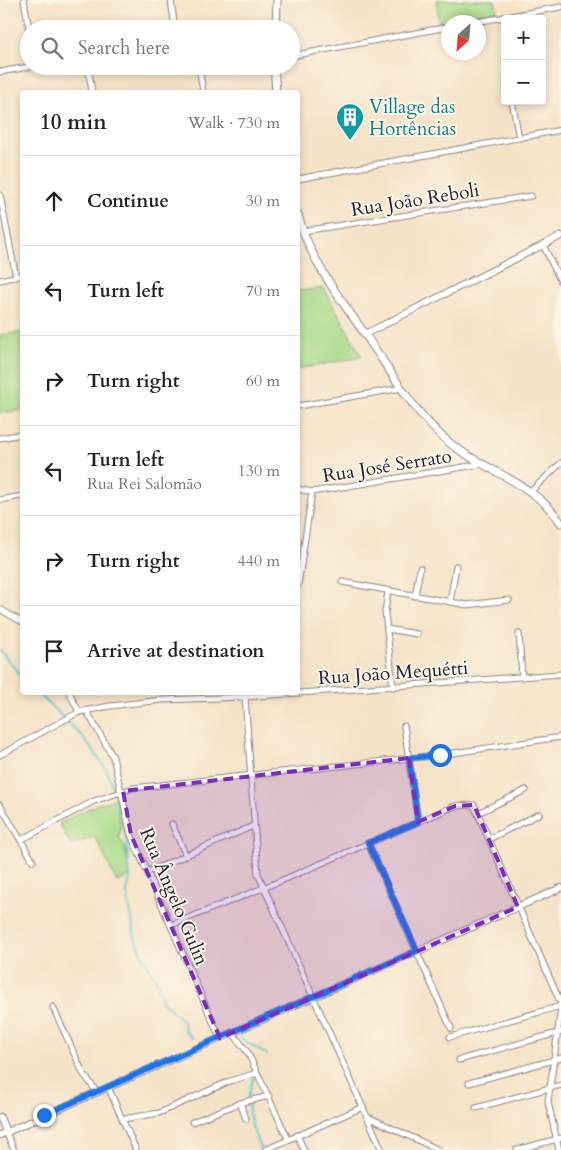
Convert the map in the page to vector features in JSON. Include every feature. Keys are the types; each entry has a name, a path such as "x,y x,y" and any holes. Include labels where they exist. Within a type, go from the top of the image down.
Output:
{"main road":[{"path":"276,20 277,0"},
{"path":"275,75 276,90"},
{"path":"300,224 332,285 422,416 442,437 482,464 530,491 545,503 561,523"}],"street":[{"path":"24,0 27,20"},
{"path":"171,0 174,20"},
{"path":"486,20 561,7"},
{"path":"300,54 441,29"},
{"path":"0,72 20,68"},
{"path":"89,75 92,90"},
{"path":"200,75 203,90"},
{"path":"513,105 519,138"},
{"path":"300,179 561,130"},
{"path":"0,195 16,277"},
{"name":"Rua João Reboli","path":"303,231 531,196"},
{"path":"365,334 561,236"},
{"path":"543,245 561,282"},
{"path":"0,280 20,276"},
{"path":"300,406 402,388"},
{"path":"0,438 20,434"},
{"path":"530,491 561,463"},
{"name":"Rua José Serrato","path":"300,489 312,492 482,464"},
{"path":"300,572 312,492"},
{"path":"0,500 20,496"},
{"path":"450,602 456,566"},
{"path":"414,596 420,568"},
{"path":"342,582 468,605 509,600"},
{"path":"388,591 385,612 393,687"},
{"path":"0,609 20,621"},
{"path":"387,629 417,634"},
{"path":"518,634 522,677"},
{"name":"Rua João Mequétti","path":"300,692 561,674"},
{"path":"70,695 79,712"},
{"name":"Rua João Mequétti","path":"0,755 86,710 197,696 245,697 268,695"},
{"path":"245,697 256,868 382,1150"},
{"name":"Rua Ângelo Gulin","path":"86,710 113,756 131,835 220,1038"},
{"path":"404,726 418,822"},
{"path":"20,840 109,796 145,786 452,754 561,737"},
{"path":"478,813 526,790"},
{"path":"171,925 264,886 278,882 454,806 474,804 561,1006 559,1032 548,1102 559,1150"},
{"path":"0,805 34,861"},
{"path":"489,839 539,814"},
{"path":"172,824 186,856"},
{"path":"148,872 253,826"},
{"path":"368,843 451,1028"},
{"path":"3,1133 561,888"},
{"path":"450,1037 561,1006"},
{"path":"53,1007 83,1073 97,1092"},
{"path":"232,1032 248,1053 270,1096 288,1139"},
{"path":"459,1060 559,1032"},
{"path":"469,1083 561,1058"},
{"path":"123,1119 159,1112 230,1081 257,1073"},
{"path":"476,1108 561,1085"},
{"path":"108,1087 136,1150"},
{"path":"192,1122 240,1104 270,1096"},
{"path":"240,1104 246,1119"},
{"path":"265,1150 363,1106"},
{"path":"0,1117 3,1133 14,1150"},
{"path":"367,1117 439,1150"},
{"path":"297,1135 304,1150"},
{"path":"517,1150 558,1139"}],"highlighted area":[{"path":"409,758 418,822 455,806 474,805 518,907 220,1038 131,835 123,791"}],"green space":[{"path":"436,0 495,0 497,11 476,15 441,15 441,22 439,22"},
{"path":"324,288 362,357 300,369 300,291"},
{"path":"20,332 20,410 0,413 0,335"},
{"path":"116,798 121,827 119,837 125,846 130,876 117,882 95,837 71,845 59,823 98,804"}],"waterway":[{"path":"0,650 20,675"},
{"path":"40,695 82,736 106,769 122,816 127,843 130,878 127,892 135,937 157,981 162,1001 183,1021 185,1031 192,1038"},
{"path":"242,1039 267,1055"},
{"path":"254,1078 250,1087 248,1105 251,1123 261,1150"}],"place":[{"name":"Village das Hortências","path":"350,141"}],"route":[{"path":"44,1115 417,951 368,843 418,822 409,758 440,755"}]}
